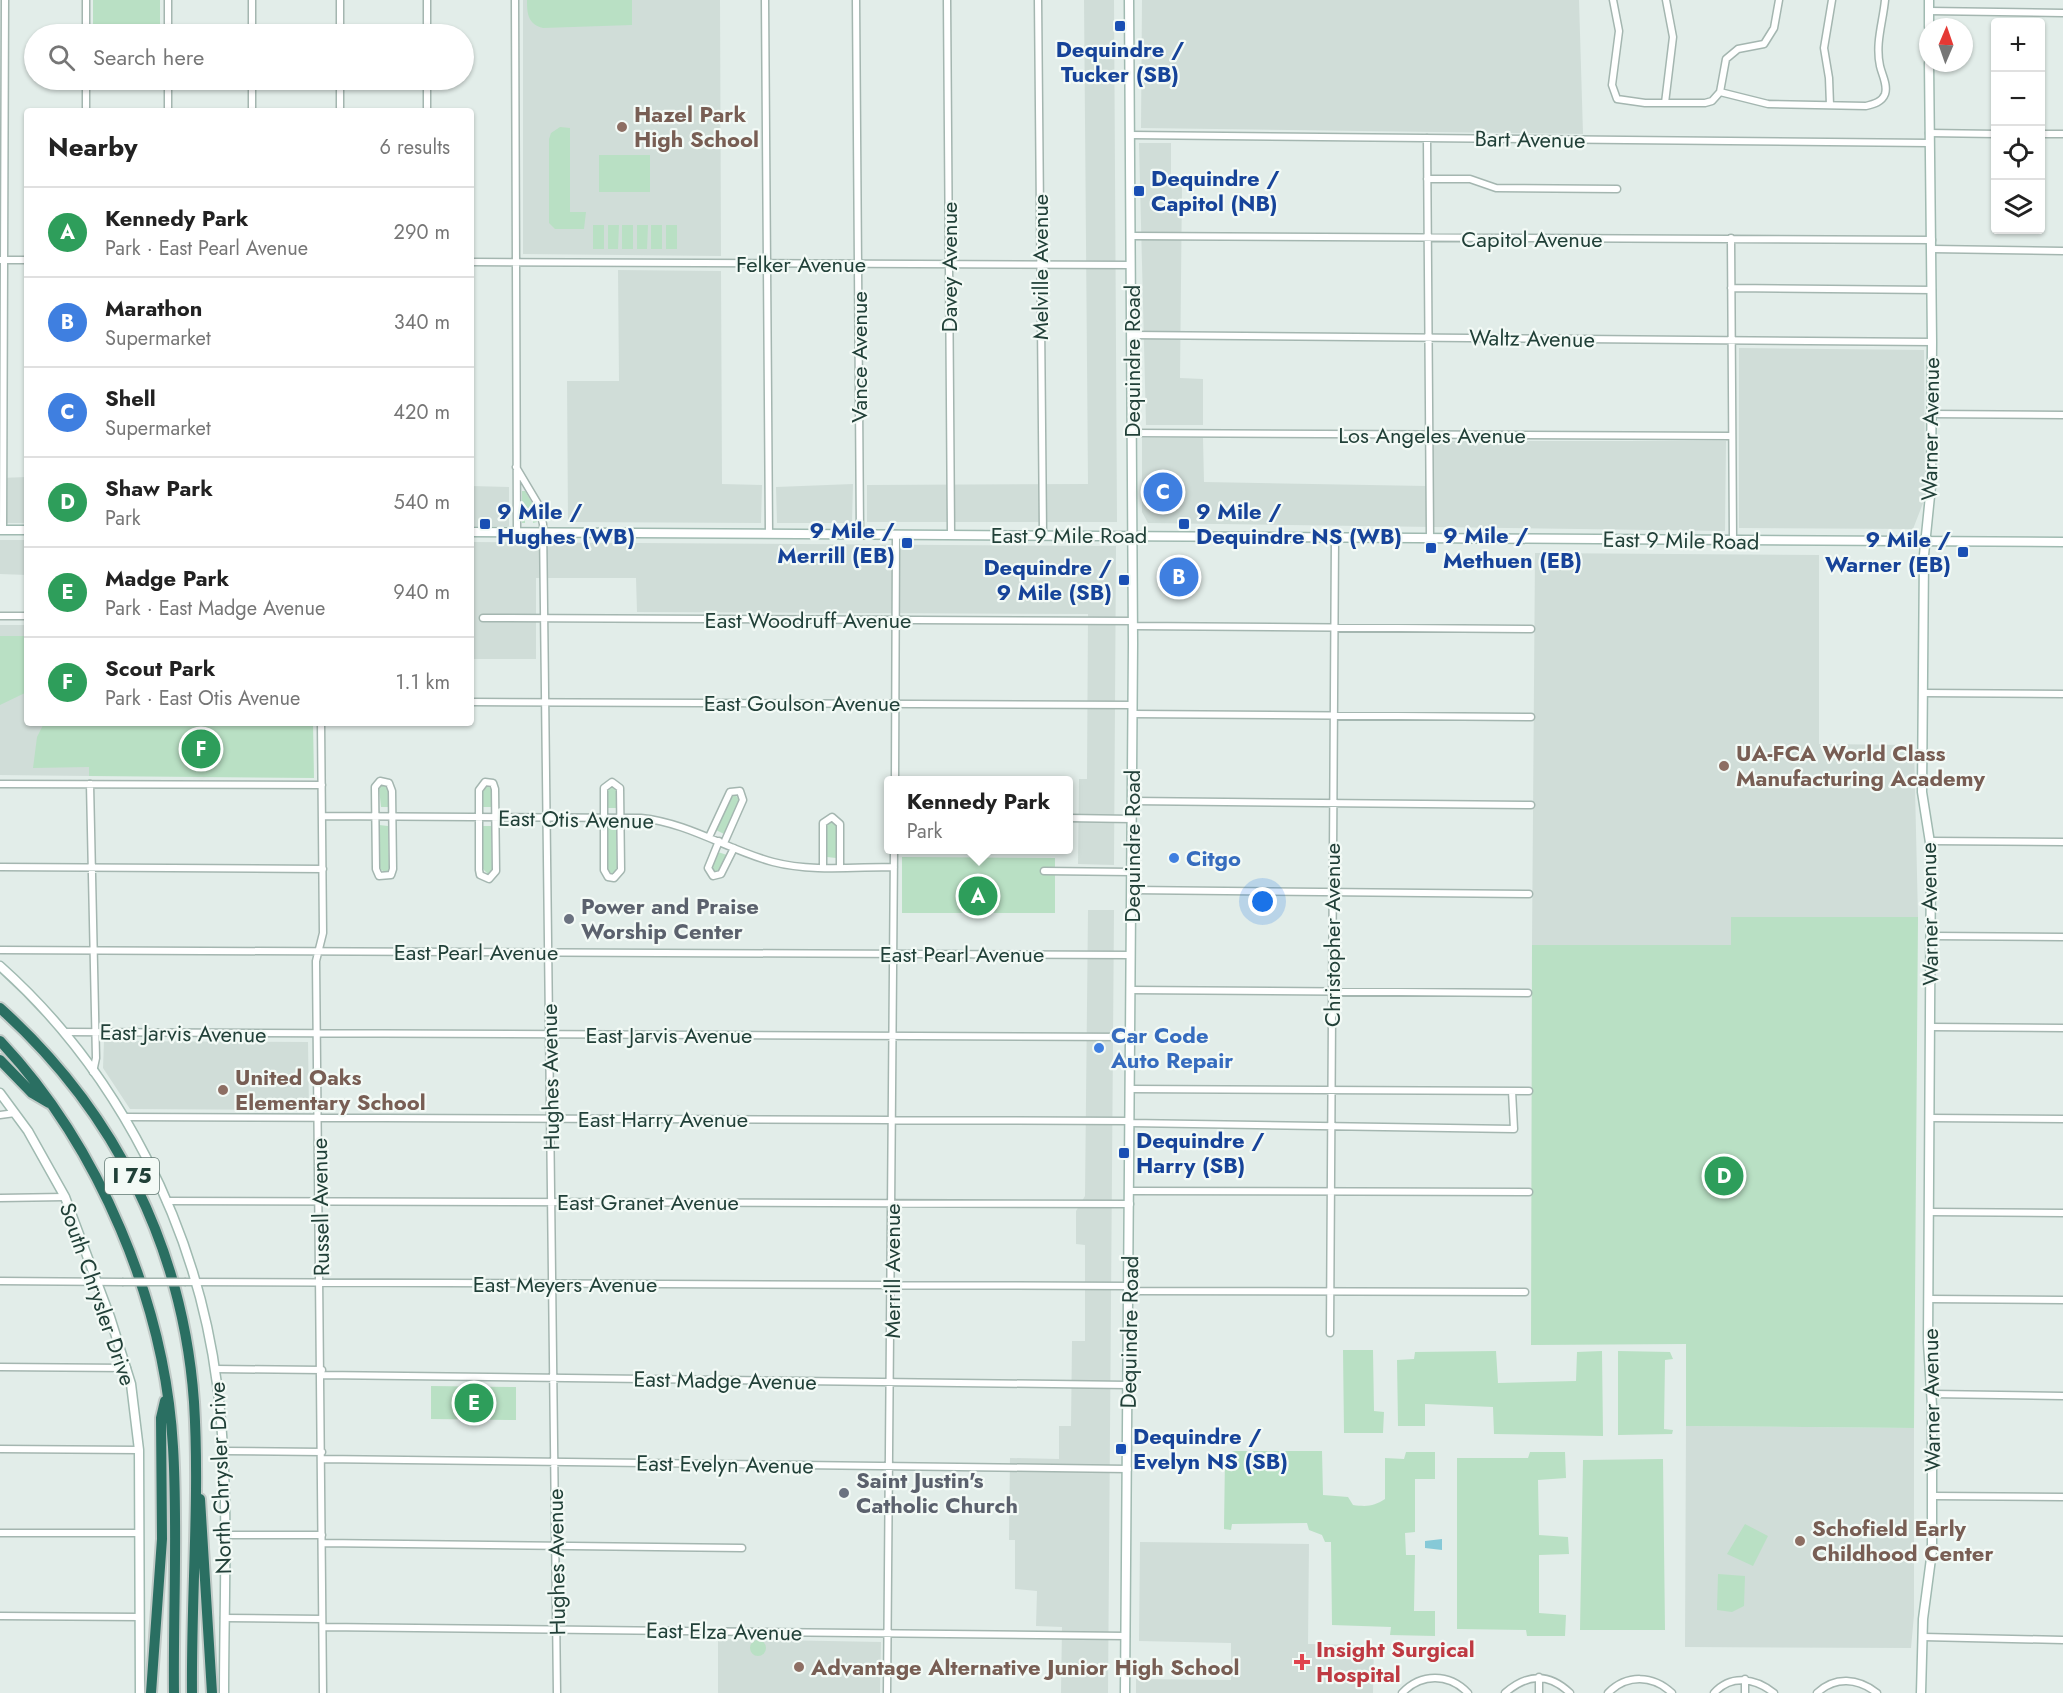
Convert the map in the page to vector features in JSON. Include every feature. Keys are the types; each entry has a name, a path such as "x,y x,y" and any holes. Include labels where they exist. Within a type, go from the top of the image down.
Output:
{"highway":[{"path":"0,1000 28,1033"},
{"name":"I 75","path":"0,1008 28,1033 86,1101 122,1155 153,1222 180,1306 187,1343 196,1446 192,1693"},
{"name":"I 75","path":"0,1041 53,1105 99,1182 123,1235 149,1314 165,1385 173,1447 174,1693"},
{"path":"0,1060 32,1093 53,1105"},
{"path":"151,1693 162,1539 161,1418 165,1385"},
{"path":"196,1446 212,1693"}],"main road":[{"name":"Dequindre Road","path":"1125,1693 1133,623 1129,0"},
{"path":"1929,0 1929,18"},
{"name":"Warner Avenue","path":"1921,1693 1923,1637 1932,1551 1933,1496 1929,1299 1930,841 1922,792 1925,542 1930,494 1932,342 1929,72"},
{"path":"2,530 24,530"},
{"name":"East 9 Mile Road","path":"474,532 2063,542"},
{"name":"North Chrysler Drive","path":"0,966 64,1032 124,1117 166,1201 197,1282 215,1369 223,1451 224,1693"},
{"name":"South Chrysler Drive","path":"0,1093 15,1113 65,1197 98,1282 127,1368 134,1397 139,1450 140,1693"}],"street":[{"path":"2,530 5,0"},
{"path":"86,0 86,24"},
{"path":"168,0 168,24"},
{"path":"252,0 252,24"},
{"path":"340,0 340,24"},
{"path":"427,0 427,24"},
{"path":"515,0 517,533"},
{"path":"765,0 769,534"},
{"name":"Vance Avenue","path":"856,0 860,534"},
{"name":"Davey Avenue","path":"947,0 951,534"},
{"name":"Melville Avenue","path":"1038,0 1042,535"},
{"path":"1613,0 1619,31 1612,85 1617,99 1665,104 1713,101 1720,92 1726,59 1738,49 1758,48 1767,42 1774,28 1779,0"},
{"path":"1665,104 1673,37 1666,0"},
{"path":"1830,105 1824,37 1832,0"},
{"path":"1720,92 1768,104 1866,106 1879,101 1884,96 1885,82 1879,55 1879,28 1885,0"},
{"path":"1929,11 2063,13"},
{"path":"86,90 86,108"},
{"path":"168,90 168,108"},
{"path":"252,90 252,108"},
{"path":"340,90 340,108"},
{"path":"427,90 427,108"},
{"path":"1929,133 1991,134"},
{"path":"2045,134 2063,134"},
{"name":"Bart Avenue","path":"1131,135 1929,143"},
{"path":"1427,138 1430,537"},
{"path":"1427,179 1470,179 1496,188 1617,189"},
{"name":"Capitol Avenue","path":"1131,236 1731,238 1932,244 2063,251"},
{"path":"1731,238 1733,540"},
{"path":"2,260 24,260"},
{"name":"Felker Avenue","path":"474,262 1131,265"},
{"path":"1731,288 1932,290"},
{"name":"Waltz Avenue","path":"1132,335 1932,342"},
{"path":"1930,414 2063,415"},
{"name":"Los Angeles Avenue","path":"1133,433 1731,436"},
{"name":"Hughes Avenue","path":"516,467 538,504 543,533 557,1693"},
{"path":"895,776 896,534"},
{"name":"Christopher Avenue","path":"1330,1333 1335,537"},
{"path":"0,616 24,616"},
{"name":"East Woodruff Avenue","path":"483,618 896,620 1333,628 1531,628"},
{"path":"1923,693 2063,694"},
{"name":"East Goulson Avenue","path":"474,702 896,704 1334,715 1531,717"},
{"name":"Russell Avenue","path":"321,726 323,933 317,952 322,1372 322,1693"},
{"path":"380,781 385,781 391,786 392,816 393,869 391,875 379,876 376,870 375,787 380,781"},
{"path":"489,782 495,786 495,817 496,871 489,879 480,875 479,870 480,786 489,782"},
{"path":"612,782 620,788 620,817 621,870 614,878 608,877 604,870 603,788 612,782"},
{"path":"0,784 321,785"},
{"path":"90,784 95,1032 93,1072"},
{"path":"709,837 730,792 740,791 743,800 708,868 713,876 721,874 734,848"},
{"path":"1132,801 1531,805"},
{"name":"East Otis Avenue","path":"322,816 620,817 660,820 782,864 894,867"},
{"path":"823,866 824,823 832,817 840,824 840,866"},
{"path":"1073,818 1132,819"},
{"path":"1930,841 2063,842"},
{"name":"Merrill Avenue","path":"888,1693 894,854"},
{"path":"0,867 323,868"},
{"path":"1044,871 1132,872"},
{"path":"1132,890 1529,894"},
{"path":"1931,936 2063,937"},
{"name":"East Pearl Avenue","path":"0,950 1131,955"},
{"path":"1131,990 1528,993"},
{"path":"1930,1027 2063,1028"},
{"name":"East Jarvis Avenue","path":"64,1032 1131,1037"},
{"path":"1130,1089 1529,1091"},
{"name":"East Harry Avenue","path":"124,1117 1130,1122 1514,1130 1512,1091"},
{"path":"0,1115 15,1113"},
{"path":"1930,1118 2063,1119"},
{"path":"1130,1191 1529,1192"},
{"path":"0,1198 65,1197"},
{"name":"East Granet Avenue","path":"166,1201 1130,1204"},
{"path":"1929,1212 2063,1213"},
{"name":"East Meyers Avenue","path":"0,1281 1526,1292"},
{"path":"1929,1299 2063,1300"},
{"path":"0,1367 127,1368"},
{"name":"East Madge Avenue","path":"215,1369 554,1378 1128,1385"},
{"path":"1932,1394 2063,1396"},
{"path":"0,1449 139,1450"},
{"path":"223,1451 322,1452"},
{"name":"East Evelyn Avenue","path":"322,1460 1128,1469"},
{"path":"1933,1496 2063,1497"},
{"path":"0,1533 140,1533"},
{"path":"224,1535 322,1535"},
{"path":"322,1543 742,1548"},
{"path":"0,1616 140,1617"},
{"path":"224,1618 322,1619"},
{"name":"East Elza Avenue","path":"322,1627 1126,1636"},
{"path":"1923,1637 2063,1640"},
{"path":"1539,1677 1539,1693"},
{"path":"1505,1693 1522,1680 1539,1677 1556,1681 1570,1693"},
{"path":"1402,1693 1418,1680 1439,1678 1450,1680 1468,1693"},
{"path":"1608,1693 1622,1682 1632,1679 1655,1681 1672,1693"},
{"path":"1745,1679 1745,1693"},
{"path":"1714,1693 1730,1682 1745,1679 1760,1683 1774,1693"},
{"path":"1817,1693 1830,1683 1848,1681 1867,1686 1876,1693"}],"shaded area":[{"name":"Hazel Park High School","path":"523,0 720,0 721,256 523,254"},
{"path":"1084,0 1114,0 1117,522 867,522 867,485 1088,484"},
{"path":"1142,0 1579,0 1583,134 1141,128"},
{"path":"1139,143 1171,143 1171,185 1182,185 1180,378 1203,379 1203,425 1146,425"},
{"path":"618,270 721,271 722,484 762,485 761,523 568,522 567,381 619,381"},
{"path":"1739,348 1924,350 1925,498 1913,529 1739,528"},
{"path":"1142,438 1203,438 1204,482 1426,486 1427,441 1726,441 1725,531 1148,523 1142,512"},
{"path":"24,477 24,523 0,523 0,478"},
{"path":"853,484 852,523 777,523 776,487"},
{"path":"474,486 509,487 509,526 474,526"},
{"path":"0,540 24,540 24,575 0,574"},
{"path":"474,542 1116,546 1114,865 1078,864 1079,779 1087,779 1088,614 637,612 636,578 536,578 536,659 474,659"},
{"name":"UA-FCA World Class Manufacturing Academy","path":"1535,553 1819,555 1819,744 1914,745 1918,917 1731,917 1731,945 1532,945"},
{"path":"0,625 24,625 24,726 89,726 89,776 0,775"},
{"path":"1088,910 1114,910 1108,1693 1061,1693 1062,1627 1036,1626 1037,1591 1015,1589 1015,1540 1009,1540 1010,1458 1059,1459 1059,1426 1071,1426 1072,1341 1085,1341 1085,1245 1076,1244 1076,1211 1085,1196"},
{"name":"United Oaks Elementary School","path":"104,1041 308,1042 309,1110 130,1109 103,1068"},
{"name":"Schofield Early Childhood Center","path":"1686,1426 1914,1428 1914,1615 1911,1648 1685,1647"},
{"path":"1140,1542 1309,1544 1308,1644 1374,1645 1373,1693 1136,1693 1136,1679 1231,1680 1231,1643 1139,1641"},
{"name":"Advantage Alternative Junior High School","path":"718,1639 881,1642 880,1693 718,1693"}],"green space":[{"path":"93,0 160,0 160,24 93,24"},
{"path":"527,0 632,0 632,25 543,28 534,24 529,18"},
{"path":"560,127 570,128 570,212 586,212 584,229 555,229 549,223 549,139 551,133"},
{"path":"599,155 650,155 650,192 599,192"},
{"path":"593,225 604,225 604,249 593,249"},
{"path":"608,225 619,225 618,249 608,249"},
{"path":"622,225 633,225 633,249 622,249"},
{"path":"637,225 648,225 647,249 637,249"},
{"path":"651,225 662,225 662,249 651,249"},
{"path":"666,225 677,225 677,249 666,249"},
{"path":"522,491 525,491 534,506 537,522 533,523 533,516 530,514 525,516 525,523 522,523"},
{"path":"0,636 24,636 24,693 0,705"},
{"path":"42,726 313,726 314,778 89,776 89,767 33,768 37,737"},
{"path":"383,784 388,787 388,807 381,807 379,788"},
{"path":"485,785 491,788 491,807 482,807 482,789"},
{"path":"612,785 616,790 616,808 608,808 607,789"},
{"path":"735,794 739,800 724,834 716,830 731,796"},
{"path":"831,821 836,825 836,858 827,857 827,825"},
{"path":"379,825 388,826 389,869 386,873 380,869"},
{"path":"482,826 491,826 492,870 488,874 483,869"},
{"path":"607,826 616,827 617,870 613,875 608,870"},
{"path":"718,852 727,855 720,871 714,872 712,866"},
{"path":"902,857 1055,858 1055,913 902,913"},
{"path":"1731,917 1918,917 1914,1428 1686,1426 1686,1344 1531,1345 1532,945 1731,945"},
{"path":"1343,1350 1373,1350 1374,1411 1384,1412 1383,1433 1344,1433"},
{"path":"1496,1351 1498,1383 1576,1381 1577,1352 1602,1351 1603,1436 1494,1434 1493,1407 1425,1404 1425,1426 1398,1426 1397,1360 1414,1359 1415,1352"},
{"path":"1618,1351 1670,1352 1673,1359 1665,1360 1664,1429 1673,1430 1672,1434 1618,1435"},
{"path":"431,1386 516,1387 516,1420 431,1419"},
{"path":"1235,1451 1322,1451 1323,1495 1348,1497 1353,1505 1363,1506 1374,1505 1385,1499 1385,1458 1404,1459 1406,1452 1435,1452 1435,1479 1415,1479 1415,1532 1405,1533 1406,1555 1415,1555 1414,1611 1435,1611 1435,1636 1390,1635 1391,1627 1332,1625 1331,1542 1325,1542 1322,1535 1309,1530 1307,1523 1232,1524 1231,1530 1224,1529 1225,1457 1227,1453"},
{"path":"1530,1452 1565,1452 1566,1478 1538,1480 1539,1535 1568,1537 1569,1554 1539,1555 1539,1613 1566,1615 1565,1636 1527,1636 1526,1630 1457,1629 1457,1458 1528,1458"},
{"path":"1663,1459 1665,1630 1580,1630 1583,1460"},
{"path":"1745,1524 1768,1536 1753,1566 1727,1554"},
{"path":"1718,1574 1745,1576 1744,1606 1732,1612 1717,1610"},
{"path":"758,1640 766,1648 758,1656 750,1648"}],"water":[{"path":"1442,1539 1442,1550 1425,1548 1425,1541"}],"place":[{"name":"Dequindre / Tucker (SB)","path":"1120,26"},
{"name":"Hazel Park High School","path":"622,127"},
{"name":"Dequindre / Capitol (NB)","path":"1139,191"},
{"name":"Shell","path":"1163,492"},
{"name":"9 Mile / Hughes (WB)","path":"485,524"},
{"name":"9 Mile / Dequindre NS (WB)","path":"1184,524"},
{"name":"9 Mile / Merrill (EB)","path":"907,543"},
{"name":"9 Mile / Methuen (EB)","path":"1431,548"},
{"name":"9 Mile / Warner (EB)","path":"1963,552"},
{"name":"Marathon","path":"1179,577"},
{"name":"Dequindre / 9 Mile (SB)","path":"1124,580"},
{"name":"Scout Park","path":"201,749"},
{"name":"UA-FCA World Class Manufacturing Academy","path":"1724,766"},
{"name":"Citgo","path":"1174,858"},
{"name":"Kennedy Park","path":"978,896"},
{"name":"Power and Praise Worship Center","path":"569,919"},
{"name":"Car Code Auto Repair","path":"1099,1048"},
{"name":"United Oaks Elementary School","path":"223,1090"},
{"name":"Dequindre / Harry (SB)","path":"1124,1153"},
{"name":"Shaw Park","path":"1724,1176"},
{"name":"Madge Park","path":"474,1403"},
{"name":"Dequindre / Evelyn NS (SB)","path":"1121,1449"},
{"name":"Saint Justin's Catholic Church","path":"844,1493"},
{"name":"Schofield Early Childhood Center","path":"1800,1541"},
{"name":"Insight Surgical Hospital","path":"1302,1662"},
{"name":"Advantage Alternative Junior High School","path":"799,1667"}]}
